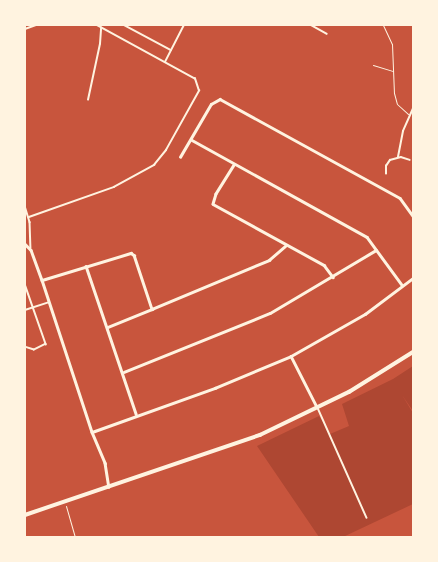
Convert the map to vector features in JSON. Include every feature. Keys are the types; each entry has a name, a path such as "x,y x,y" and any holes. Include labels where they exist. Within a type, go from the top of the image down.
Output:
{"street":[{"path":"180,157 192,140 211,104 220,99 400,198 413,216"},
{"path":"192,140 234,165 367,236 402,285"},
{"path":"234,165 216,194 213,204 285,246 324,265 333,277"},
{"path":"25,244 31,250 42,280 92,432 105,463 109,487"},
{"path":"108,327 269,260 285,246"},
{"path":"124,372 270,313 333,277 376,250"},
{"path":"42,280 131,253 134,255 152,309"},
{"path":"86,266 124,372 136,414"},
{"path":"92,432 136,414 215,388 291,356 365,314 413,278"},
{"path":"25,515 244,441 318,408 368,381 413,352"},
{"path":"291,356 318,408"}],"lane":[{"path":"25,29 36,25"},
{"path":"28,217 114,187 150,167 161,158 200,88 195,79 96,25"},
{"path":"88,100 102,28 104,25"},
{"path":"124,25 171,50"},
{"path":"165,62 184,25"},
{"path":"311,25 327,34"},
{"path":"398,157 403,131 413,109"},
{"path":"386,174 388,162 398,157 410,160"},
{"path":"25,206 28,217 31,250"},
{"path":"25,284 46,345 34,350 25,347"},
{"path":"25,310 49,302"},
{"path":"318,408 367,518"}],"path":[{"path":"383,25 392,44 393,90 396,102 410,115"},
{"path":"373,65 393,71"},
{"path":"64,502 75,537"}],"shaded area":[{"path":"413,366 413,411 402,395 413,413 413,504 343,537 319,537 257,446 319,416 330,434 349,426 342,404 393,379"}]}
